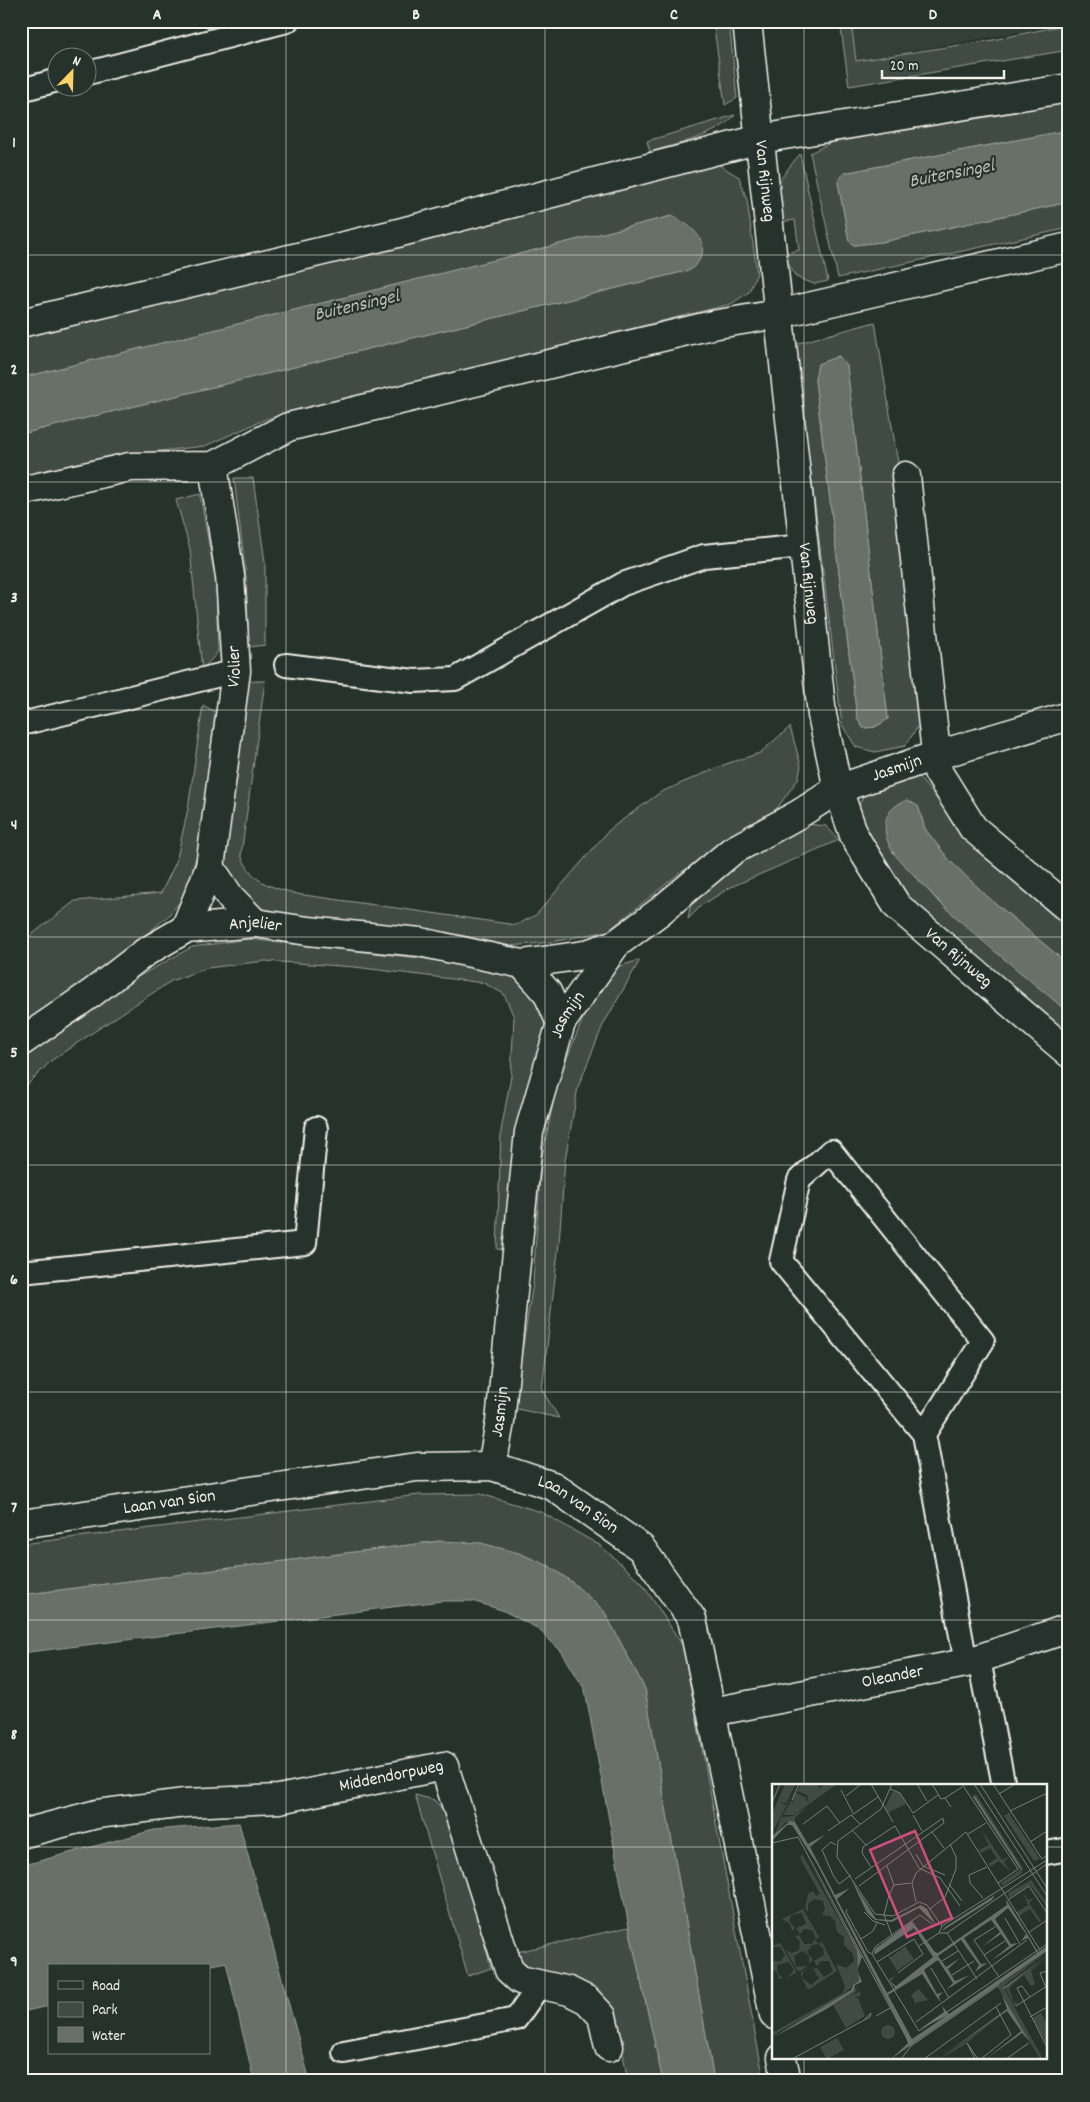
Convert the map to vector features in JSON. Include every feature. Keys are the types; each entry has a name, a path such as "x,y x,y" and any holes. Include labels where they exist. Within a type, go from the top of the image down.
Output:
{"street":[{"name":"Van Rijnweg","path":"748,21 822,715 838,788 855,838 896,906 1069,1053"},
{"path":"21,324 394,234 760,139 1069,88"},
{"path":"21,491 130,467 213,466 288,426 712,325 778,314 1069,247"},
{"name":"Violier","path":"185,929 210,867 236,670 230,576 213,466"},
{"name":"Jasmijn","path":"906,476 934,756 938,772 973,828 1069,909"},
{"name":"Jasmijn","path":"492,1466 500,1422 529,1132 561,1023 616,944 660,912 732,851 799,814 838,788 934,756 1069,716"},
{"path":"210,867 230,897 255,923"},
{"name":"Anjelier","path":"21,1042 92,993 144,953 185,929 255,923 308,931 420,942 522,964 584,955 616,944"},
{"path":"522,964 546,992 561,1023"},
{"name":"Laan van Sion","path":"21,1524 417,1467 492,1466 553,1486 641,1548 692,1619 772,2005"},
{"name":"Oleander","path":"712,1712 972,1661 1069,1628"},
{"name":"Middendorpweg","path":"21,1834 97,1814 185,1803 279,1799 444,1766 509,1970 520,1980 539,1986 569,1991 587,2000 602,2016 609,2047"},
{"path":"782,2060 787,2081"}],"lane":[{"path":"98,70 287,21"},
{"path":"21,90 48,83"},
{"path":"286,665 414,681 455,679 623,584 704,556 803,546"},
{"path":"21,724 236,670"},
{"path":"21,1272 304,1243 316,1128"},
{"path":"924,1434 983,1341 831,1151 799,1180 781,1262 924,1434 972,1661 1003,1784"},
{"path":"1048,1853 1069,1848"},
{"path":"344,2052 516,2019 539,1986"}],"shaded area":[{"path":"851,21 1069,21 1069,23 856,61"}],"green space":[{"path":"713,21 729,21 737,98 725,105"},
{"path":"840,21 851,21 856,61 993,40 1069,24 1069,50 849,86"},
{"path":"1069,102 1069,130 844,173 838,182 849,241 854,245 882,242 1069,202 1069,228 838,278 810,153 832,142"},
{"path":"735,115 727,123 707,134 650,152 647,141"},
{"path":"800,154 828,281 814,284 796,277 783,254 799,250 795,220 780,222 778,210 777,192 779,185"},
{"path":"716,163 739,177 747,200 757,273 749,292 731,304 266,419 205,446 151,452 21,479 21,434 690,270 698,262 701,248 693,235 672,216 21,378 21,337"},
{"path":"875,322 899,469 891,471 919,725 905,746 875,752 856,747 842,725 795,344","holes":["839,356 847,367 888,719 875,727 864,728 857,717 815,380 818,364"]},
{"path":"234,478 253,478 265,562 265,645 249,647 246,577"},
{"path":"200,494 216,584 218,652 202,670 190,549 176,500"},
{"path":"246,681 265,681 241,855 246,865 257,878 270,886 297,894 516,925 536,915 610,829 661,792 726,764 760,753 790,727 801,766 798,779 773,814 677,875 608,931 551,942 511,946 320,920 258,908 236,889 225,868 226,843"},
{"path":"203,705 221,715 200,843 185,896 168,916 117,960 21,1028 21,943 75,901 161,893 176,862 188,809"},
{"path":"916,774 988,859 1069,930 1069,965 989,898 950,861 925,829 918,806 893,852 937,900 1069,1013 1069,1040 904,900 856,813 864,793"},
{"path":"806,824 826,826 839,840 731,887 702,905 688,919 692,896 752,853"},
{"path":"248,939 473,964 515,973 538,993 547,1023 509,1250 497,1249 501,1131 511,1076 514,1017 504,994 484,983 355,967 265,961 207,968 171,981 98,1029 52,1060 21,1091 21,1061 36,1047 134,979 192,947"},
{"path":"640,960 603,1025 578,1087 565,1160 559,1243 542,1390 559,1418 513,1408 533,1283 541,1161 558,1080 586,1011 613,968"},
{"path":"481,1494 541,1512 601,1546 642,1583 683,1646 764,2081 714,2081 645,1689 604,1611 573,1583 549,1566 440,1541 21,1595 21,1544 419,1495"},
{"path":"415,1795 434,1800 451,1818 491,1968 468,1976"},
{"path":"629,1927 663,2081 628,2081 621,2044 528,1968 517,1952"}],"water":[{"name":"Buitensingel","path":"1069,130 1069,202 882,242 854,245 849,241 838,182 844,173"},
{"name":"Buitensingel","path":"672,216 689,226 700,239 702,254 698,262 690,270 21,434 21,378"},
{"path":"839,356 847,366 888,719 875,727 863,728 857,717 815,380 818,364"},
{"path":"907,800 918,806 925,829 950,861 989,898 1069,965 1069,1013 953,914 895,855 886,836 886,821 892,809"},
{"path":"440,1541 481,1543 519,1553 549,1566 573,1583 604,1611 645,1689 714,2081 663,2081 629,1927 585,1690 562,1652 537,1628 502,1610 472,1601 441,1601 21,1653 21,1595"},
{"path":"239,1823 310,2081 254,2081 226,1962 210,1966 210,1964 48,1964 48,2006 21,2012 21,1866 154,1830"}]}
